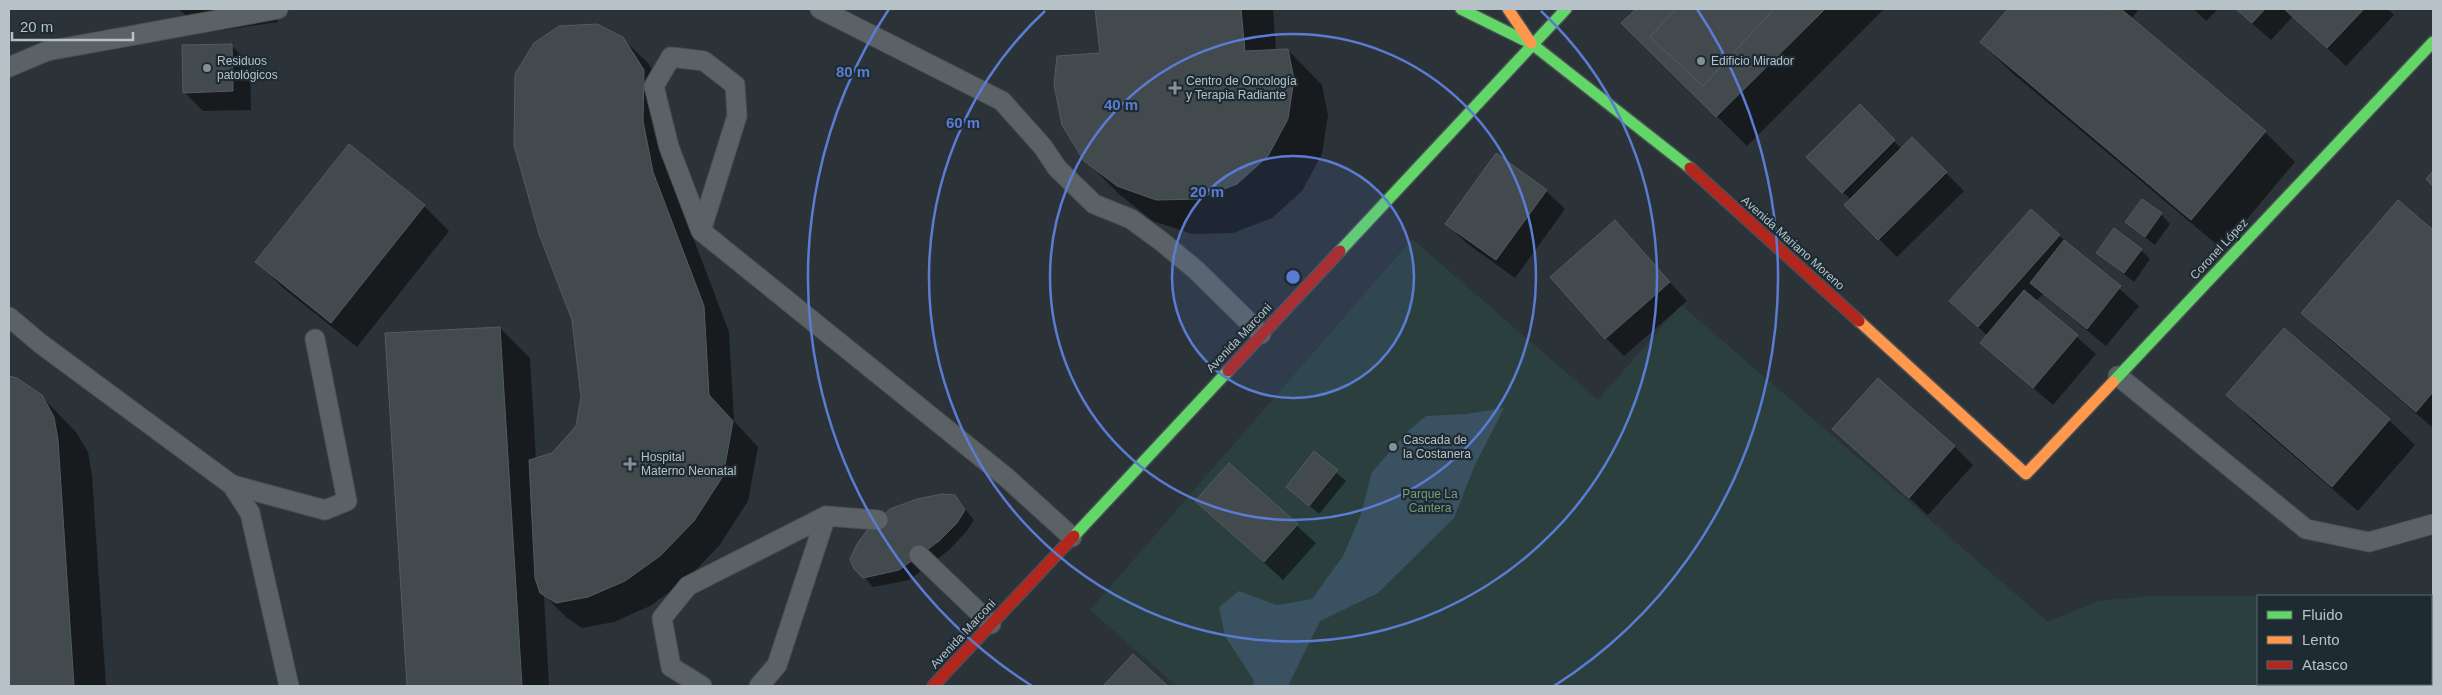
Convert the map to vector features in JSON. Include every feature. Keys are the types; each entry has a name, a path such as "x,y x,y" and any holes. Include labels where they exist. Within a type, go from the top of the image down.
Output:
{"main road":[{"name":"Avenida Mariano Moreno","path":"1461,9 1532,44 1686,164 2026,474"},
{"name":"Avenida Mariano Moreno","path":"1508,9 1532,44"},
{"name":"Avenida Marconi","path":"933,686 1566,9"},
{"name":"Coronel López","path":"2026,474 2433,42"}],"lane":[{"path":"9,67 47,51 278,9"},
{"path":"820,9 1002,101 1043,146 1057,168 1094,204 1131,219 1161,241 1196,270 1261,334"},
{"path":"701,231 737,116 735,85 704,61 671,57 654,86 670,147 701,231 1007,478 1072,537"},
{"path":"9,317 42,344 232,485 250,513 289,686"},
{"path":"232,485 325,510 347,502 314,339"},
{"path":"2118,376 2306,529 2369,542 2433,524"},
{"path":"702,686 672,667 662,618 688,586 826,516 878,520"},
{"path":"759,686 777,666 826,516"},
{"path":"919,555 991,624"}],"green space":[{"name":"Parque La Cantera","path":"1412,239 1598,400 1681,305 2048,622 2098,601 2152,596 2257,596 2257,685 2432,685 2432,622 2433,686 1177,686 1090,610"}],"water":[{"path":"1504,408 1474,467 1454,518 1378,593 1320,621 1288,686 1254,686 1253,679 1225,636 1219,607 1239,591 1277,605 1312,599 1343,556 1361,514 1372,472 1408,431 1426,416 1466,414"}],"building":[{"name":"Centro de Oncología y Terapia Radiante","path":"1095,9 1241,9 1245,51 1288,49 1294,79 1288,119 1268,156 1237,184 1198,199 1156,200 1117,186 1084,161 1062,125 1054,85 1057,56 1100,53"},
{"path":"1636,9 1825,9 1716,117 1621,23"},
{"name":"Edificio Mirador","path":"1676,9 1774,9 1703,86 1650,37"},
{"path":"2008,9 2101,9 2104,11 2106,9 2121,9 2266,131 2191,220 1980,42"},
{"path":"2236,9 2265,9 2252,23"},
{"path":"2284,9 2364,9 2327,48"},
{"path":"597,24 623,37 644,70 643,121 653,172 704,306 709,395 733,421 723,476 694,521 660,556 625,581 588,597 556,603 540,593 535,578 529,460 552,453 576,426 581,397 572,320 539,234 514,145 515,74 534,43 559,26"},
{"name":"Residuos patológicos","path":"232,44 233,91 183,93 182,45"},
{"path":"1860,104 1895,140 1842,193 1806,157"},
{"path":"1912,137 1947,172 1878,240 1844,205"},
{"path":"349,144 425,205 331,323 255,262"},
{"path":"1496,153 1547,190 1496,260 1445,224"},
{"path":"2433,171 2433,186 2426,179"},
{"path":"2142,199 2162,213 2145,237 2125,222"},
{"path":"2398,200 2433,230 2433,392 2416,412 2301,313"},
{"path":"2031,209 2060,235 1978,327 1949,301"},
{"path":"1615,220 1670,282 1605,339 1550,277"},
{"path":"2114,228 2142,249 2124,273 2096,253"},
{"path":"2064,240 2121,286 2087,329 2030,283"},
{"path":"2024,290 2078,335 2033,388 1980,343"},
{"path":"500,327 522,686 407,686 385,333"},
{"path":"2284,328 2390,419 2332,487 2226,395"},
{"path":"9,376 17,378 42,395 54,417 58,440 74,686 9,686"},
{"path":"1878,378 1955,446 1909,498 1832,429"},
{"path":"1314,451 1338,470 1309,506 1286,487"},
{"path":"1229,463 1298,524 1264,562 1195,501"},
{"path":"942,494 955,495 965,510 957,523 939,541 899,570 863,578 854,569 850,559 857,544 868,529 890,509 917,499"},
{"path":"1133,654 1168,686 1103,686"},
{"path":"2402,685 2403,686 2383,686"}],"traffic: fast":[{"path":"1461,9 1532,44 1690,168"},
{"path":"1340,251 1566,9"},
{"path":"2113,382 2433,42"},
{"path":"1074,536 1228,371"}],"traffic: slow":[{"path":"1508,9 1531,43"},
{"path":"1859,321 2026,474 2113,382"}],"traffic: jam":[{"path":"1690,168 1859,321"},
{"path":"1228,371 1340,251"},
{"path":"933,686 1074,536"}],"place":[{"name":"Edificio Mirador","path":"1701,61"},
{"name":"Residuos patológicos","path":"207,68"},
{"name":"Centro de Oncología y Terapia Radiante","path":"1175,88"},
{"name":"Cascada de la Costanera","path":"1393,447"},
{"name":"Hospital Materno Neonatal","path":"630,464"}]}
